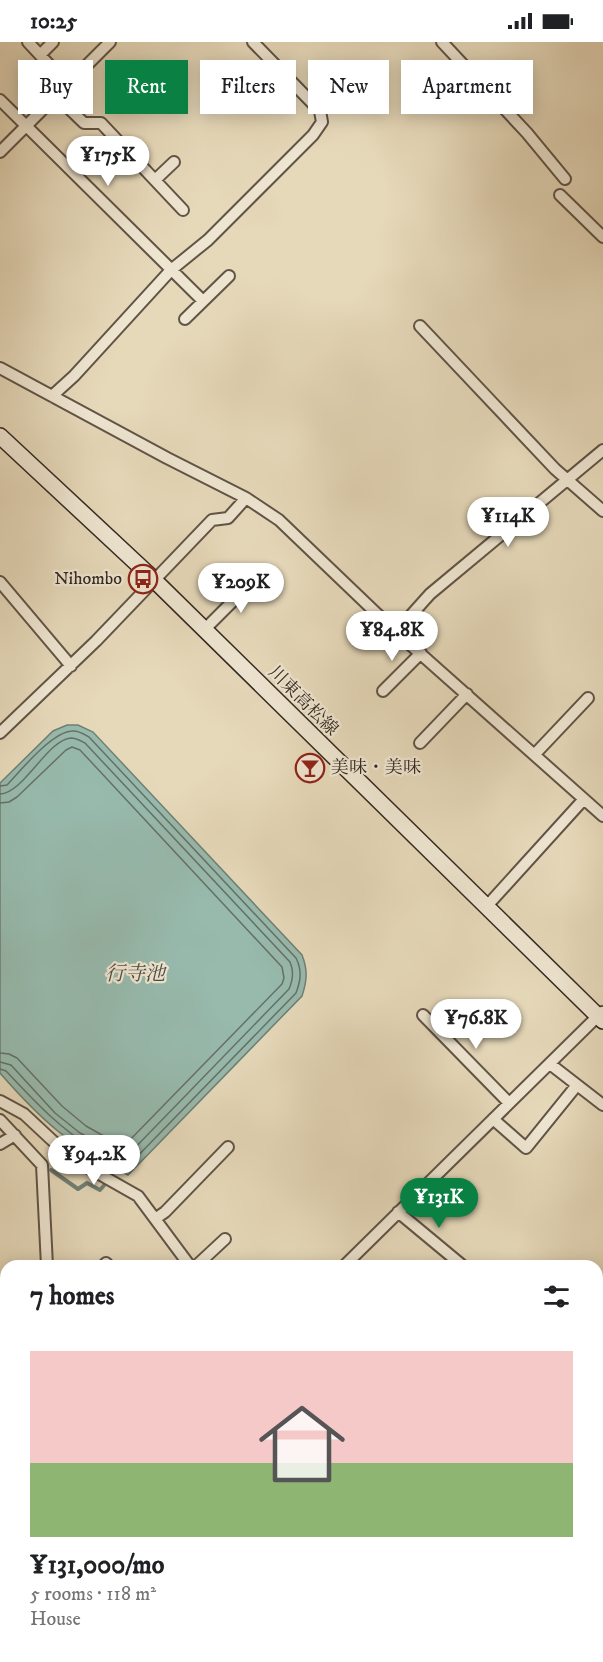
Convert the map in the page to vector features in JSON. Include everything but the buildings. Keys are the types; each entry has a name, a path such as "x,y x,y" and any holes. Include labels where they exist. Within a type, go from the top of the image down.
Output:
{"main road":[{"name":"川東高松線","path":"2,443 153,580 486,907 601,1016"}],"street":[{"path":"28,42 45,60"},
{"path":"40,55 53,42"},
{"path":"92,60 110,42"},
{"path":"52,396 74,376 171,270 208,240 313,135 322,122 320,111 253,42"},
{"path":"442,42 527,133 565,179"},
{"path":"0,100 203,301"},
{"path":"0,152 37,114"},
{"path":"75,114 84,123 101,123 183,210"},
{"path":"154,180 174,162"},
{"path":"560,195 603,237"},
{"path":"185,319 229,276"},
{"path":"420,326 555,469 603,511"},
{"path":"0,368 246,498 279,520 396,632 603,816"},
{"path":"396,632 429,594 603,450"},
{"path":"0,733 71,666 212,520 228,518 246,498"},
{"path":"204,630 256,578"},
{"path":"0,582 71,666"},
{"path":"383,691 421,652"},
{"path":"420,743 467,694"},
{"path":"535,754 588,698"},
{"path":"486,907 584,799"},
{"path":"423,1015 509,1103"},
{"path":"350,1260 601,1016"},
{"path":"550,1064 603,1105"},
{"path":"493,1119 526,1148 577,1085"},
{"path":"0,1101 24,1114 54,1142 85,1166 138,1196 185,1260"},
{"path":"0,1120 42,1165 47,1260"},
{"path":"0,1144 15,1135"},
{"path":"155,1220 228,1147"},
{"path":"398,1212 456,1260"},
{"path":"202,1260 225,1239"}],"water":[{"name":"行寺池","path":"67,725 78,725 93,732 302,955 306,971 302,996 128,1175 73,1143 44,1119 0,1073 0,783 53,731"}],"waterway":[{"path":"51,1170 78,1189 87,1183 100,1190 106,1183"}],"place":[{"name":"Nihombo","path":"143,579"},
{"name":"美味・美味","path":"310,768"}]}
